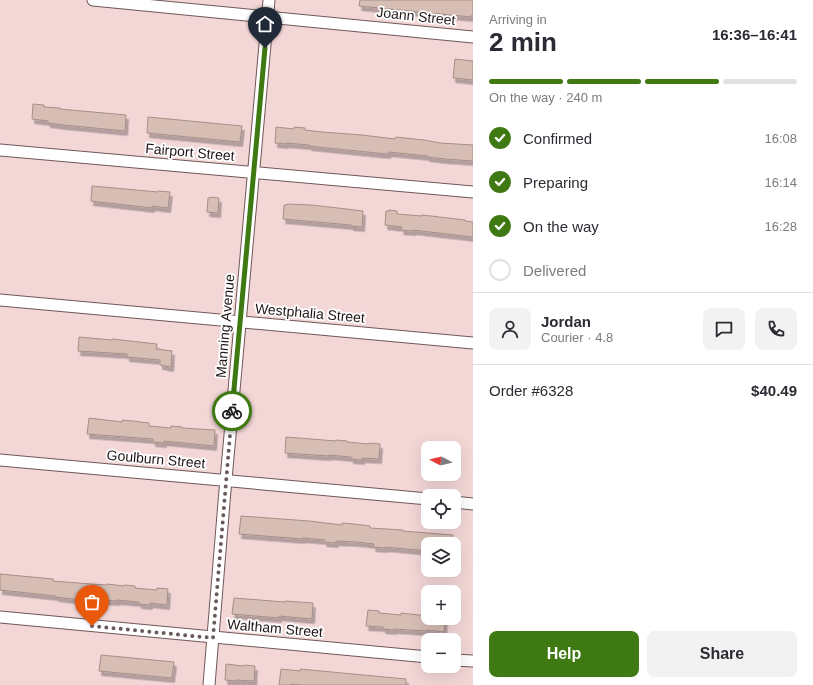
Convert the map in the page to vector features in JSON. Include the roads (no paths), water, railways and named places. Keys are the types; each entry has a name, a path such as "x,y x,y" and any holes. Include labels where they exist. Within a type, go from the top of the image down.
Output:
{"street":[{"name":"Joann Street","path":"92,0 133,2 473,37"},
{"name":"Manning Avenue","path":"209,685 269,0"},
{"name":"Fairport Street","path":"0,150 473,192"},
{"name":"Westphalia Street","path":"0,300 473,343"},
{"name":"Goulburn Street","path":"0,460 421,498"},
{"path":"461,503 473,504"},
{"name":"Waltham Street","path":"0,617 421,656"},
{"path":"461,661 473,662"}]}
